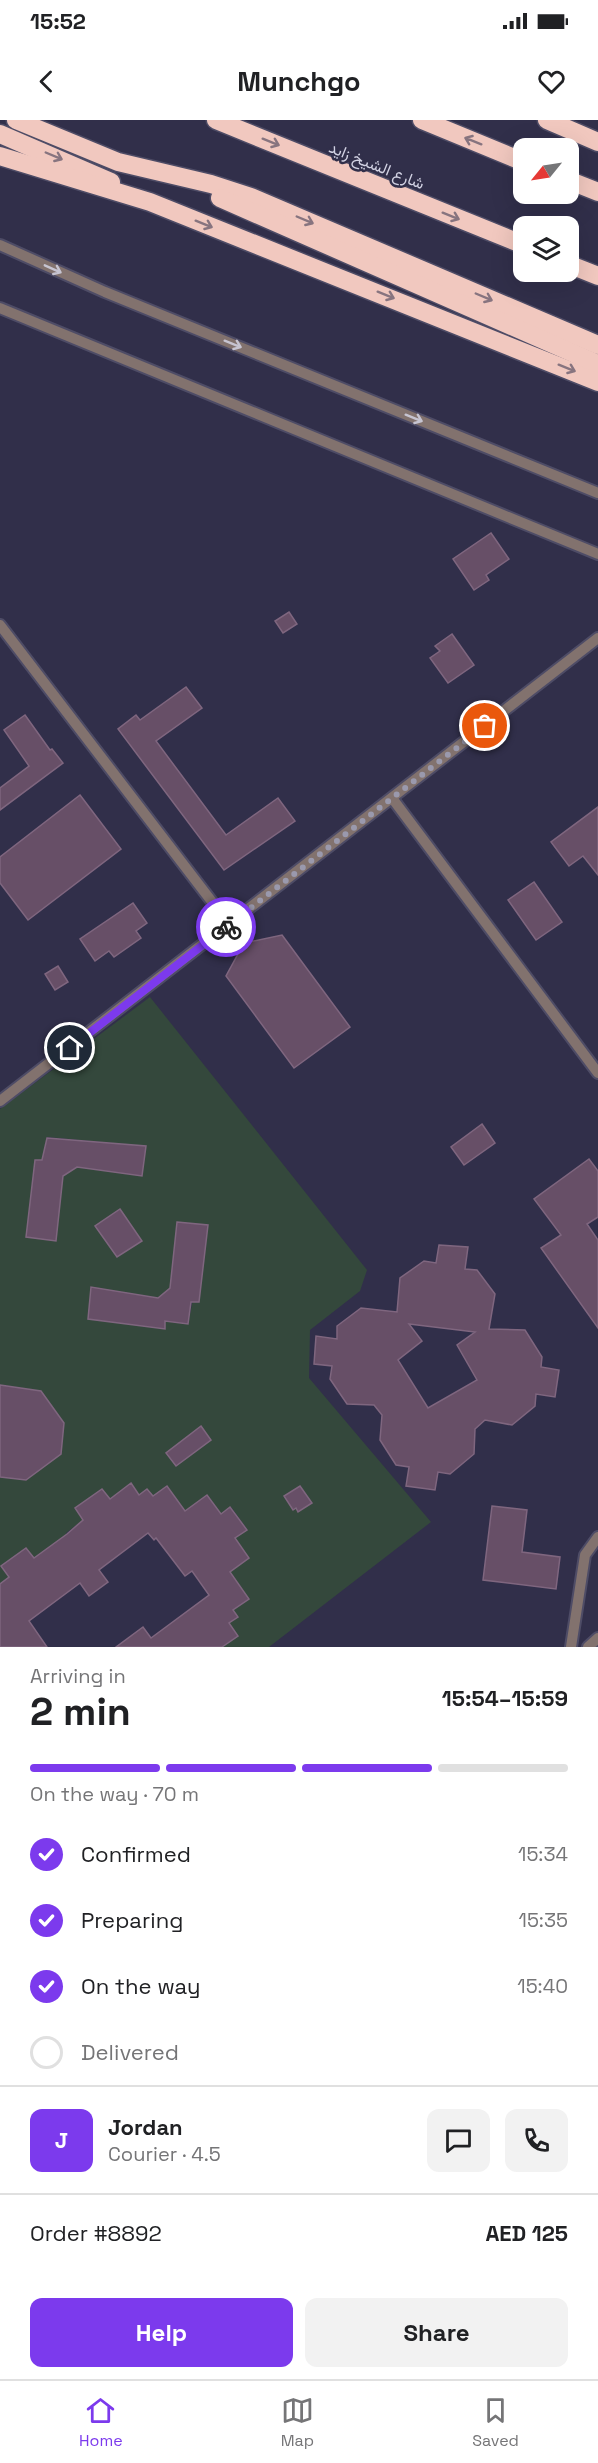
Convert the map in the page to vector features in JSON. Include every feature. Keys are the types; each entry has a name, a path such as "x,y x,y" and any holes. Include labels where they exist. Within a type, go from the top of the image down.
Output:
{"highway":[{"path":"16,120 110,159 170,176 211,184 251,197 566,341 598,364"},
{"path":"41,120 170,176"},
{"name":"شارع الشيخ زايد","path":"216,120 513,242"},
{"path":"422,120 513,157"},
{"path":"548,120 598,141"},
{"path":"0,134 75,165 150,202 598,381"},
{"path":"0,156 150,202"},
{"path":"579,184 598,192"},
{"path":"579,268 598,276"},
{"path":"566,341 598,345"}],"lane":[{"path":"0,244 105,292 598,493"},
{"path":"0,308 598,554"},
{"path":"0,625 229,924"},
{"path":"0,1101 598,638"},
{"path":"392,798 598,1073"},
{"path":"571,1647 585,1555 598,1537"},
{"path":"588,1647 598,1638"}],"green space":[{"path":"150,997 367,1270 360,1291 310,1330 309,1378 431,1522 269,1647 222,1647 238,1636 229,1623 237,1617 233,1610 249,1599 230,1572 235,1538 247,1529 231,1507 221,1514 207,1495 185,1511 167,1486 153,1496 147,1489 139,1495 131,1484 110,1499 102,1489 75,1508 83,1520 66,1533 85,1559 54,1544 34,1558 26,1548 1,1566 9,1577 0,1584 0,1477 26,1480 61,1454 64,1423 41,1391 3,1385 0,1387 0,1109","holes":["47,1137 145,1146 142,1176 77,1167 63,1176 55,1241 27,1237 35,1160 42,1160","177,1222 208,1225 188,1324 165,1321 164,1329 89,1319 91,1287 158,1298 170,1288"]}],"building":[{"path":"491,533 509,559 486,575 489,580 474,590 453,559"},
{"path":"289,612 297,624 283,633 275,621"},
{"path":"452,634 474,665 448,683 430,658 440,651 435,646"},
{"path":"186,687 202,708 156,741 226,835 278,798 295,821 224,870 118,729 136,715 140,720"},
{"path":"25,715 50,750 52,749 63,763 0,810 0,788 29,766 4,730"},
{"path":"80,795 121,849 28,920 0,883 0,857"},
{"path":"598,807 598,875 583,856 569,866 551,842"},
{"path":"534,882 562,922 536,940 508,900"},
{"path":"133,903 147,923 136,931 141,938 114,957 109,951 95,961 80,939"},
{"path":"282,935 350,1027 294,1068 226,976 244,943"},
{"path":"58,966 68,982 55,990 45,974"},
{"path":"482,1124 495,1143 464,1165 451,1147"},
{"path":"47,1138 146,1146 142,1176 77,1167 63,1176 56,1241 26,1237 35,1160 42,1160"},
{"path":"589,1159 598,1171 598,1217 587,1224 598,1240 598,1328 541,1248 561,1235 534,1199"},
{"path":"120,1209 142,1241 117,1257 95,1226"},
{"path":"177,1222 208,1225 199,1302 191,1302 188,1324 165,1321 165,1329 88,1319 91,1287 158,1298 170,1288"},
{"path":"439,1245 468,1247 465,1269 477,1270 495,1294 489,1329 525,1330 542,1357 541,1367 559,1370 555,1397 536,1394 535,1406 512,1425 485,1420 475,1429 474,1454 450,1474 438,1472 435,1490 406,1486 409,1467 396,1465 380,1440 382,1415 374,1405 347,1404 330,1379 332,1366 314,1364 316,1336 337,1339 337,1326 361,1308 397,1312 400,1278 424,1261 436,1263","holes":["409,1324 475,1332 457,1345 477,1380 428,1408 398,1360 422,1341"]},
{"path":"0,1385 41,1391 64,1423 61,1454 26,1480 0,1477"},
{"path":"201,1426 211,1440 176,1466 166,1453"},
{"path":"131,1483 139,1495 147,1489 153,1496 167,1486 185,1511 207,1495 221,1514 230,1507 247,1530 235,1538 249,1558 230,1572 249,1599 233,1610 238,1617 229,1623 238,1636 222,1647 116,1647 143,1627 151,1638 209,1595 192,1571 185,1576 156,1538 154,1540 148,1533 99,1570 108,1582 89,1596 80,1583 29,1621 47,1647 0,1647 0,1584 9,1577 1,1566 26,1548 34,1558 83,1520 75,1508 102,1489 110,1499"},
{"path":"300,1486 312,1503 298,1512 296,1508 293,1510 284,1496"},
{"path":"492,1506 527,1510 522,1552 560,1557 556,1589 483,1580"}],"way so far":[{"path":"226,927 485,726"}],"route":[{"path":"70,1048 226,927"}]}
